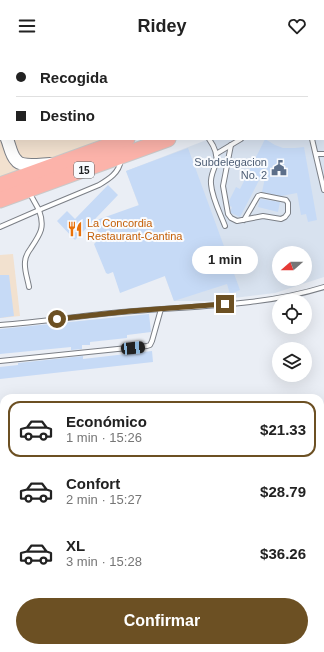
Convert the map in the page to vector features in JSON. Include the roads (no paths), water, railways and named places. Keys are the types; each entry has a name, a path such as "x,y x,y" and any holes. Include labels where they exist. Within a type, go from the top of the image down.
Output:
{"highway":[{"name":"15","path":"0,185 57,164 123,144 159,140"},
{"name":"15","path":"0,200 28,190 123,144"}],"street":[{"path":"7,140 18,162 26,165 57,164"}],"lane":[{"path":"210,140 213,144 216,154 216,162 210,182 225,226"},
{"path":"216,154 239,140"},
{"path":"312,140 324,190"},
{"path":"0,227 107,180 120,166 123,144"},
{"path":"231,145 223,186 228,214 231,218 237,221 244,220 263,216 281,219 288,213 288,203 283,198 261,195 258,196 244,220"},
{"path":"316,154 324,154"},
{"path":"28,190 35,201 43,223 41,231 27,255 25,262 30,287"},
{"path":"0,325 131,311 249,302 288,297 324,287"},
{"path":"0,361 147,346 150,345 152,341 161,309"}],"place":[{"name":"Subdelegacion No. 2","path":"279,168"},
{"name":"La Concordia Restaurant-Cantina","path":"75,229"}]}
